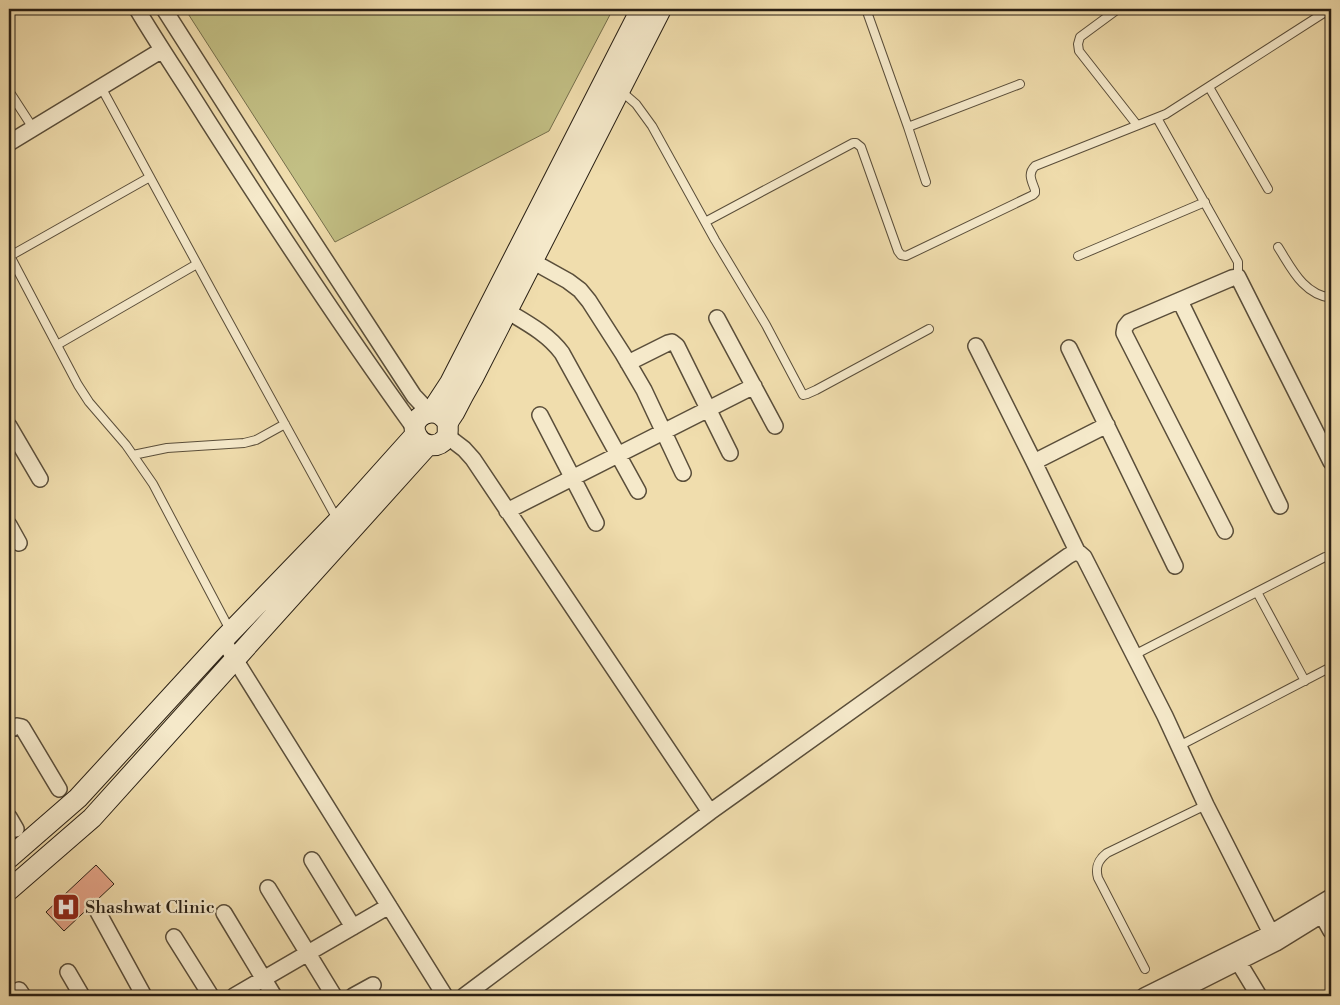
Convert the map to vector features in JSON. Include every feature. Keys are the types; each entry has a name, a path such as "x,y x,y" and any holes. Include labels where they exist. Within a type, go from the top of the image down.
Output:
{"main road":[{"path":"439,421 421,416 416,421 420,436 436,445 441,443 439,421 450,383 641,9"},
{"path":"439,421 507,311 661,9"},
{"path":"9,858 78,798 227,636 420,436"},
{"path":"9,890 92,818 236,659 420,436"}],"street":[{"path":"137,9 259,201 389,394 420,436"},
{"path":"164,9 408,388 473,459 710,812"},
{"path":"9,142 162,50"},
{"path":"532,261 568,281 580,290 589,301 644,390 683,473"},
{"path":"1225,531 1124,333 1125,327 1129,322 1238,277 1331,462"},
{"path":"1180,301 1280,506"},
{"path":"507,311 555,343 638,491"},
{"path":"717,318 776,426"},
{"path":"628,363 668,343 674,343 730,453"},
{"path":"976,346 1034,462 1076,552 1084,557 1165,716 1206,805 1274,938"},
{"path":"1069,348 1175,566"},
{"path":"507,511 754,386"},
{"path":"540,415 596,523"},
{"path":"1034,462 1106,425"},
{"path":"9,426 40,480"},
{"path":"9,525 19,543"},
{"path":"464,996 710,812 1076,552"},
{"path":"227,636 236,659 445,996"},
{"path":"9,730 17,726 22,727 59,789"},
{"path":"312,860 354,926"},
{"path":"268,888 334,996"},
{"path":"1172,996 1238,963 1331,897"},
{"path":"234,996 389,906"},
{"path":"98,912 144,996"},
{"path":"1144,996 1274,938 1326,912 1331,931"},
{"path":"224,913 274,996"},
{"path":"174,937 211,996"},
{"path":"1238,963 1259,996"},
{"path":"68,972 82,996"},
{"path":"353,996 373,985"}],"lane":[{"path":"866,9 926,182"},
{"path":"1118,9 1080,37 1079,51 1137,125"},
{"path":"705,222 856,143 860,147 898,252 906,256 1033,195 1035,190 1030,174 1035,166 1166,114 1329,10"},
{"path":"908,126 1020,84"},
{"path":"1208,86 1268,189"},
{"path":"101,87 338,520"},
{"path":"620,90 636,104 652,126 705,222 766,325 803,395 816,390 929,329"},
{"path":"9,92 33,128"},
{"path":"1157,118 1238,262 1238,277"},
{"path":"150,177 9,255 78,385 89,402 133,455 153,484 227,636"},
{"path":"1078,256 1204,202"},
{"path":"1278,247 1296,275 1310,291 1323,297 1331,298"},
{"path":"57,345 197,264"},
{"path":"133,455 167,448 244,443 256,440 285,424"},
{"path":"1134,656 1325,557"},
{"path":"1257,592 1306,681"},
{"path":"1179,746 1331,667"},
{"path":"1145,969 1098,878 1096,872 1097,864 1107,853 1206,805"}],"shaded area":[{"path":"185,9 613,9 549,131 335,242"}],"building":[{"path":"96,865 114,884 64,931 46,912"}],"place":[{"name":"Shashwat Clinic","path":"66,907"}]}
